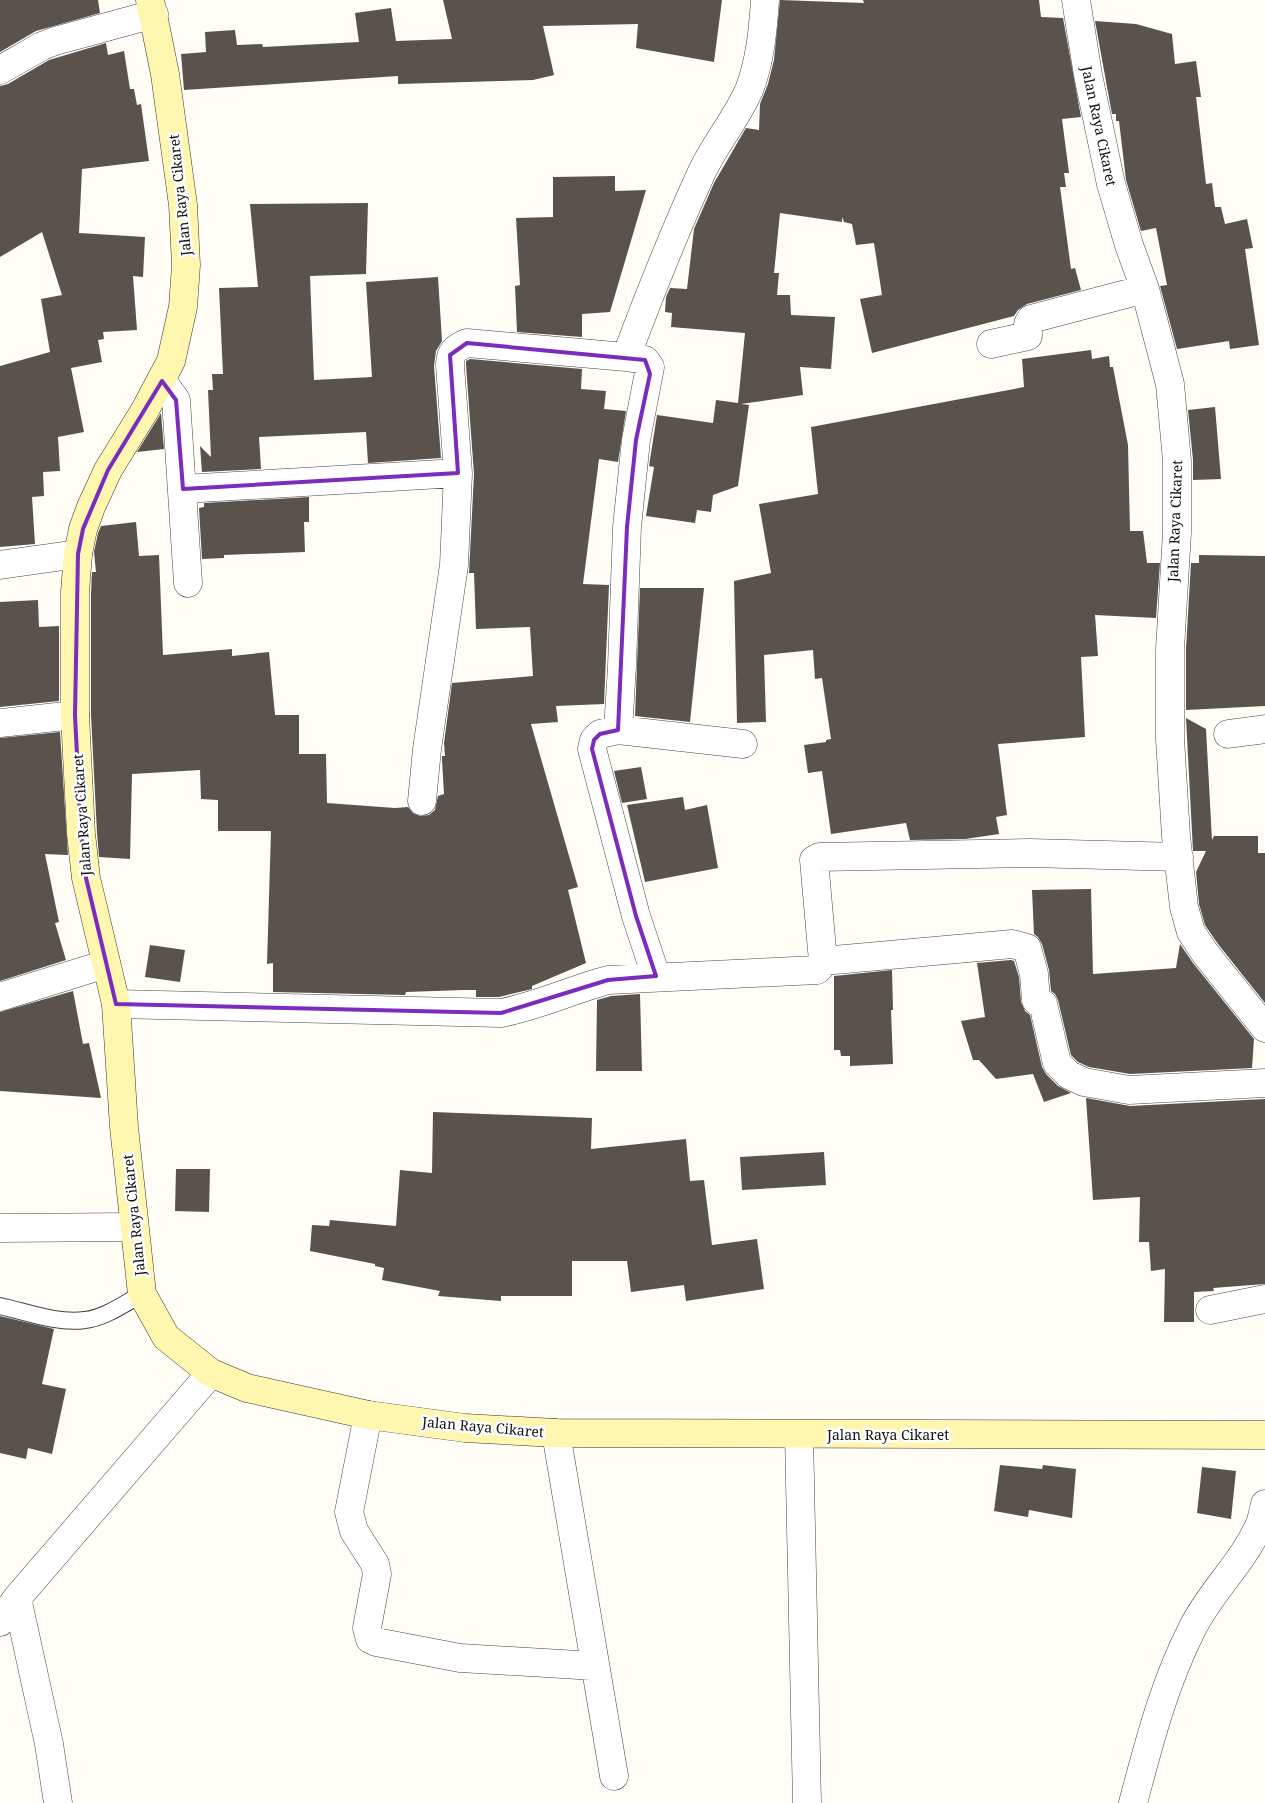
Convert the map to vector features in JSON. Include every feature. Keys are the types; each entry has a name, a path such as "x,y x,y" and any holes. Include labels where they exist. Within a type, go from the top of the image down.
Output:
{"main road":[{"name":"Jalan Raya Cikaret","path":"152,7 174,130 183,205 186,265 183,307 171,361 162,381 108,470 82,529 75,592 75,715 81,834 86,878 116,1004 124,1127 142,1294 166,1337 211,1373 247,1388 368,1414 465,1428 556,1433 1265,1435"}],"street":[{"path":"626,356 644,308 701,174 749,89 759,55 765,0"},
{"name":"Jalan Raya Cikaret","path":"1076,0 1088,75 1111,184 1129,245 1145,289 1170,384 1177,460 1176,532 1170,649 1170,718 1176,836 1184,907 1191,932 1210,960 1265,1028"},
{"path":"0,70 42,46 152,7"},
{"path":"991,344 1028,336 1028,324 1031,319 1145,289"},
{"path":"422,801 427,749 454,564 458,473 450,354 457,347 467,344 626,356 645,360 650,367 636,440 627,526 618,730"},
{"path":"162,381 176,400 188,583"},
{"path":"183,489 458,473"},
{"path":"0,565 78,554"},
{"path":"0,723 75,715"},
{"path":"1228,734 1265,729"},
{"path":"656,976 636,916 592,749 594,740 600,734 618,730 743,744"},
{"path":"116,1004 501,1014 525,1009 584,986 608,980 656,976 817,970 823,961 815,858 1030,853 1179,857"},
{"path":"823,961 951,948 1019,945 1027,948 1034,974 1036,1000 1043,1004 1057,1063 1069,1075 1084,1082 1129,1090 1265,1083"},
{"path":"0,997 106,964"},
{"path":"0,1228 134,1227"},
{"path":"1210,1310 1265,1299"},
{"path":"0,1622 17,1598 211,1373"},
{"path":"368,1414 350,1512 354,1531 375,1564 377,1574 367,1628 370,1640 460,1658 595,1666"},
{"path":"556,1433 614,1776"},
{"path":"799,1435 807,1803"},
{"path":"1133,1803 1156,1719 1172,1673 1192,1627 1246,1550 1259,1526 1265,1504"},
{"path":"17,1598 49,1744 58,1803"}],"lane":[{"path":"0,1306 64,1320 86,1320 109,1312 142,1294"}],"highlighted area":[{"path":"467,343 645,360 650,374 636,440 627,527 618,730 600,734 594,740 592,749 636,916 656,976 608,980 501,1013 116,1004 86,878 81,834 75,715 78,554 83,529 108,470 162,381 176,400 183,489 458,473 450,355"}],"building":[{"path":"0,0 98,0 100,13 36,31 0,52"},
{"path":"443,0 722,0 714,62 636,48 638,24 543,26 554,75 533,80 398,84 398,76 184,90 181,54 206,52 205,32 235,30 237,45 262,44 263,47 359,42 355,13 391,8 396,41 452,39"},
{"path":"780,0 864,3 863,0 1039,0 1041,17 1063,18 1081,117 1062,119 1069,173 1064,173 1066,187 1060,187 1071,269 1075,268 1081,290 1027,304 1018,310 1014,316 872,353 860,299 882,295 874,243 856,245 852,224 844,222 842,217 842,222 780,213 774,273 779,273 777,295 790,295 791,315 835,317 831,369 800,367 803,395 741,404 749,405 738,486 713,495 711,512 697,510 695,523 646,516 654,467 649,466 657,415 713,423 716,400 738,403 745,333 671,327 672,313 665,312 666,297 670,288 687,289 694,229 714,183 746,128 759,130 760,104 768,84 774,60"},
{"path":"1095,21 1136,24 1172,34 1175,64 1196,61 1201,97 1196,97 1206,184 1212,183 1215,207 1221,207 1225,224 1247,219 1253,248 1245,249 1259,345 1230,349 1229,341 1177,349 1160,286 1167,285 1156,228 1141,231 1126,180 1119,121 1116,121 1116,114 1112,114"},
{"path":"106,43 108,55 124,51 130,89 134,89 137,105 141,104 149,161 82,169 79,233 145,237 143,277 133,276 137,330 103,332 104,339 98,340 102,362 71,368 84,432 58,437 60,471 43,472 44,496 32,497 35,544 0,547 0,366 50,352 41,299 62,295 42,232 0,257 0,86 8,84 49,60"},
{"path":"615,176 615,191 646,190 610,312 582,314 582,337 517,332 515,286 520,285 516,218 553,217 553,177"},
{"path":"368,203 366,274 310,276 314,380 372,377 366,282 438,277 442,341 436,351 434,366 441,458 368,463 366,432 259,437 261,469 202,472 200,446 211,457 208,390 213,390 212,374 223,374 219,288 258,287 250,204"},
{"path":"1091,350 1092,359 1109,356 1110,367 1113,367 1128,445 1130,531 1143,531 1147,563 1160,563 1156,618 1095,615 1098,656 1081,657 1085,737 998,744 1007,815 996,817 999,834 965,839 910,840 906,823 831,834 822,771 808,773 804,745 826,742 826,740 831,739 822,678 815,679 813,650 764,655 766,722 737,723 734,581 771,573 759,504 818,494 811,427 1024,387 1022,359"},
{"path":"470,359 582,369 581,389 606,391 604,409 626,411 618,462 599,459 583,584 609,585 604,704 556,706 558,722 531,724 578,887 568,890 586,963 532,986 532,989 499,997 476,997 476,990 406,992 405,995 273,992 273,963 267,964 271,831 218,831 218,800 201,799 200,770 132,774 130,859 99,857 91,715 91,593 92,572 96,572 94,552 98,533 101,526 136,522 139,556 159,555 163,655 232,649 232,656 269,652 275,715 299,715 299,754 326,754 327,803 395,808 408,807 413,813 420,816 429,815 435,810 438,796 444,794 442,756 445,756 444,743 452,683 533,676 530,627 476,629 474,573 469,573 474,474 466,365 466,361"},
{"path":"1215,407 1221,479 1193,480 1188,410"},
{"path":"161,413 164,449 137,452 158,418"},
{"path":"309,497 309,522 304,522 305,552 224,555 224,558 202,559 199,508 204,507 204,503"},
{"path":"1199,555 1265,556 1265,706 1186,710 1186,649 1191,563 1199,563"},
{"path":"640,588 704,588 690,722 635,716"},
{"path":"38,600 39,627 59,626 59,701 0,707 0,602"},
{"path":"1186,718 1206,729 1212,840 1214,836 1258,836 1258,853 1265,853 1265,1003 1205,925 1199,904 1196,872 1206,851 1193,851"},
{"path":"60,732 68,855 45,854 59,922 55,923 66,960 0,981 0,738"},
{"path":"641,767 647,799 622,803 614,771"},
{"path":"683,797 685,810 707,805 718,868 645,882 627,805"},
{"path":"1091,889 1093,974 1176,968 1180,944 1254,1039 1252,1068 1130,1074 1089,1067 1078,1062 1071,1055 1058,1000 1051,991 1049,970 1042,944 1034,934 1032,890"},
{"path":"150,945 185,950 180,982 145,977"},
{"path":"1014,961 1019,977 1021,1002 1025,1011 1030,1015 1042,1067 1058,1086 1071,1093 1044,1102 1033,1074 996,1079 979,1060 973,1060 961,1021 985,1017 977,963"},
{"path":"892,970 893,1064 850,1066 850,1056 841,1056 840,1050 834,1050 834,976"},
{"path":"73,991 83,1044 89,1043 101,1098 0,1091 0,1012"},
{"path":"640,994 642,1071 596,1071 597,1000 611,996"},
{"path":"1086,1098 1130,1106 1265,1099 1265,1284 1213,1288 1214,1291 1194,1292 1194,1322 1164,1322 1165,1269 1151,1271 1149,1242 1139,1242 1140,1197 1093,1200"},
{"path":"433,1112 592,1118 591,1149 686,1139 690,1181 704,1180 712,1245 757,1239 764,1289 686,1301 684,1285 631,1292 627,1261 572,1261 572,1296 501,1296 501,1301 438,1296 440,1291 382,1280 384,1268 375,1266 375,1264 310,1251 312,1225 329,1226 330,1220 396,1226 400,1170 432,1173"},
{"path":"824,1152 826,1185 742,1190 740,1157"},
{"path":"176,1169 210,1169 209,1212 175,1211"},
{"path":"0,1316 54,1329 42,1384 66,1389 52,1454 28,1448 26,1459 0,1453"},
{"path":"1000,1465 1042,1469 1043,1465 1076,1469 1072,1518 1029,1510 1028,1517 994,1511"},
{"path":"1202,1467 1236,1471 1231,1519 1197,1513"}]}
